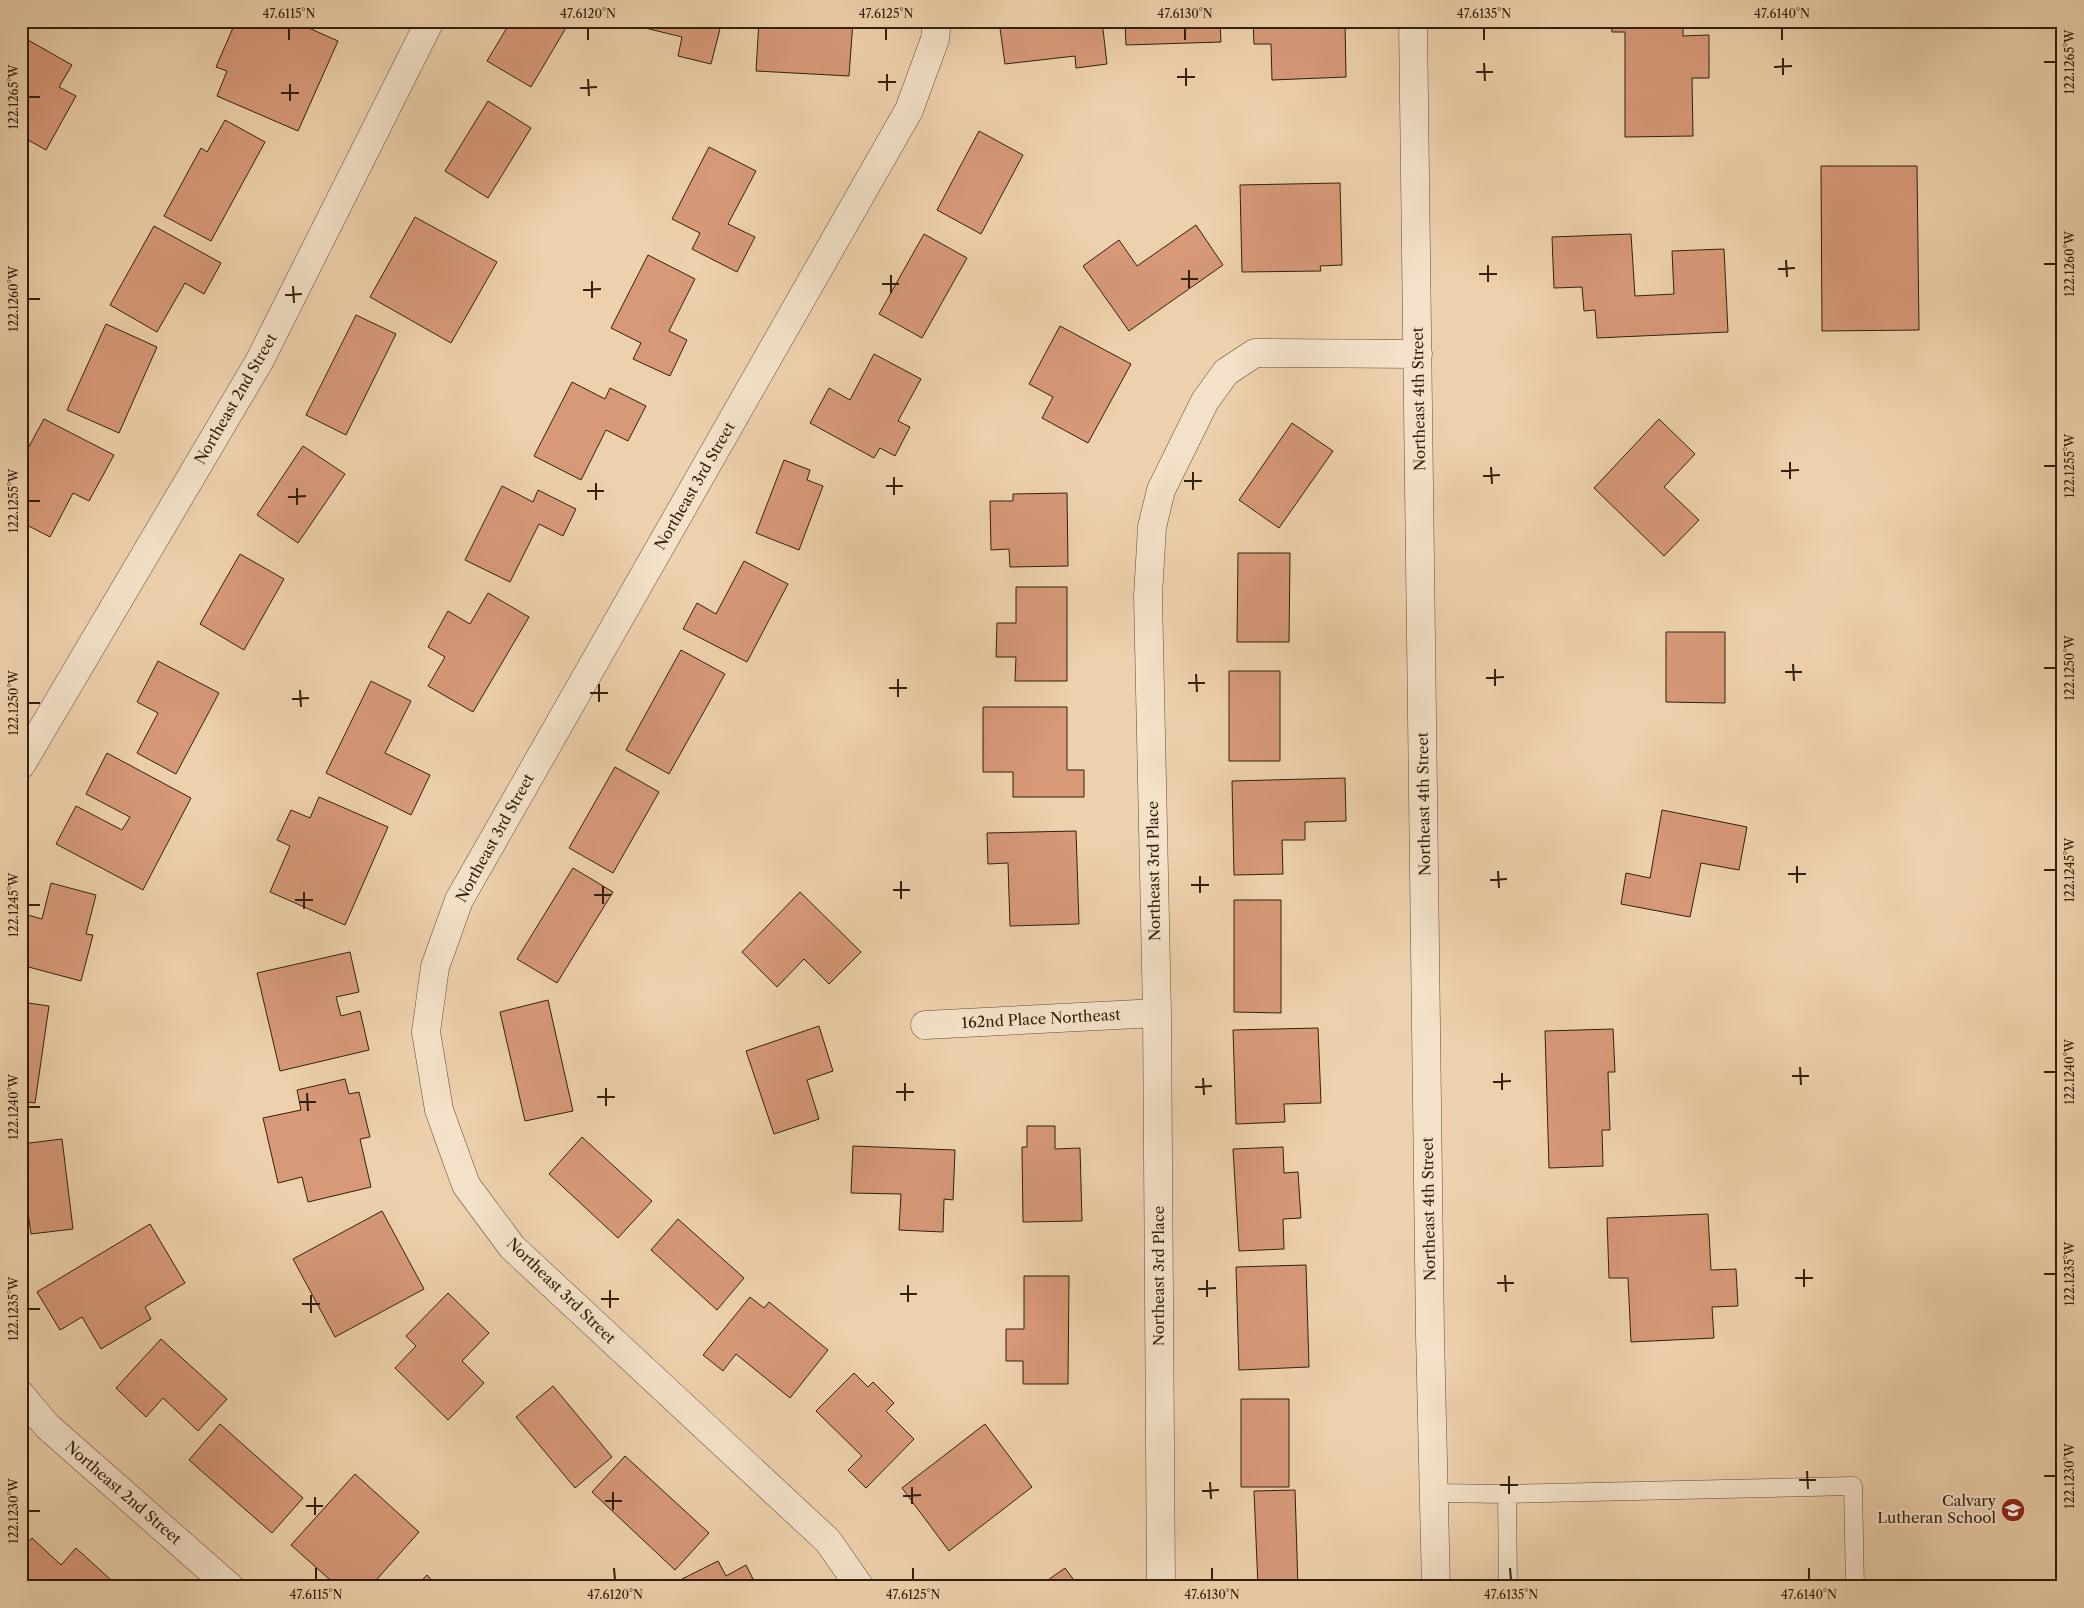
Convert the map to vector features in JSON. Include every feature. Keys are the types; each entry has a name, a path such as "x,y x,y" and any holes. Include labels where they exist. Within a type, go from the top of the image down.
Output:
{"street":[{"name":"Northeast 2nd Street","path":"21,765 260,360 430,21"},
{"name":"Northeast 3rd Street","path":"860,1587 828,1541 512,1247 466,1185 439,1110 426,1032 435,967 459,900 909,110 935,39 937,21"},
{"name":"Northeast 4th Street","path":"1412,21 1430,1335 1436,1587"},
{"name":"Northeast 3rd Place","path":"1161,1587 1157,1013 1148,596 1152,527 1161,490 1205,401 1226,372 1255,353 1418,354"},
{"name":"162nd Place Northeast","path":"925,1025 1157,1013"},
{"name":"Northeast 2nd Street","path":"21,1395 48,1426 230,1587"}],"lane":[{"path":"1434,1493 1507,1494 1852,1486 1855,1587"},
{"path":"1507,1494 1508,1587"}],"building":[{"path":"236,21 293,21 338,41 298,131 217,96 227,71 216,67"},
{"path":"511,21 570,21 531,87 487,61"},
{"path":"638,21 722,21 711,64 678,56 682,37 637,26"},
{"path":"759,21 853,21 849,76 756,71"},
{"path":"999,21 1102,21 1107,64 1076,68 1075,56 1005,64"},
{"path":"1125,21 1220,21 1221,42 1126,45"},
{"path":"1253,21 1345,21 1346,77 1272,80 1271,44 1254,44"},
{"path":"1611,21 1683,21 1683,36 1709,35 1709,78 1692,78 1693,136 1625,137 1625,32 1612,32"},
{"path":"21,36 72,65 59,87 76,96 46,150 21,136"},
{"path":"488,101 531,128 488,198 445,171"},
{"path":"225,120 265,142 211,241 164,216 201,148 207,152"},
{"path":"979,131 1023,155 981,234 937,210"},
{"path":"709,147 756,171 728,224 755,237 737,272 692,249 700,233 672,219"},
{"path":"1821,166 1917,166 1919,330 1822,331"},
{"path":"1340,183 1342,265 1320,266 1321,271 1242,272 1240,185"},
{"path":"415,217 497,262 451,343 370,297"},
{"path":"1196,225 1223,265 1129,331 1083,266 1119,240 1137,266"},
{"path":"154,226 221,263 204,294 185,283 157,332 110,305"},
{"path":"924,234 967,258 922,338 879,314"},
{"path":"1631,234 1635,296 1674,294 1672,251 1724,249 1728,332 1597,338 1595,310 1584,311 1582,287 1554,288 1552,237"},
{"path":"648,255 695,279 669,331 687,340 670,376 633,359 641,343 611,328"},
{"path":"356,315 396,334 346,435 306,415"},
{"path":"106,324 157,347 119,433 67,410"},
{"path":"1060,326 1131,364 1088,443 1042,418 1053,397 1029,384"},
{"path":"874,354 921,379 898,421 910,427 895,456 880,448 874,458 810,423 829,388 850,400"},
{"path":"572,382 605,399 610,388 646,406 628,441 606,430 581,480 534,456"},
{"path":"44,419 114,455 89,501 73,493 50,537 21,522 21,461"},
{"path":"1659,419 1695,454 1664,487 1699,520 1664,556 1594,488"},
{"path":"1292,423 1333,451 1279,528 1239,500"},
{"path":"303,446 345,474 298,543 257,515"},
{"path":"784,460 810,470 807,480 823,486 799,550 756,533"},
{"path":"502,486 533,502 538,490 576,509 563,536 539,524 510,582 465,560"},
{"path":"1067,493 1068,566 1010,567 1009,549 991,550 990,501 1013,501 1013,494"},
{"path":"1238,553 1290,553 1289,642 1237,642"},
{"path":"240,554 284,579 244,650 200,624"},
{"path":"744,561 788,584 747,662 683,629 697,603 716,614"},
{"path":"1016,587 1067,587 1067,681 1015,681 1016,657 996,657 997,623 1016,623"},
{"path":"488,593 529,617 473,712 428,686 445,657 428,647 448,611 470,624"},
{"path":"1666,632 1725,632 1725,703 1666,702"},
{"path":"681,650 725,674 669,774 626,750"},
{"path":"158,661 219,693 176,774 137,753 158,713 137,702"},
{"path":"1229,671 1280,671 1280,761 1229,761"},
{"path":"371,681 411,701 385,753 430,775 411,815 326,773"},
{"path":"983,707 1067,707 1067,770 1084,770 1084,797 1013,797 1013,772 983,772"},
{"path":"107,753 191,798 143,890 56,844 76,806 122,830 130,817 86,794"},
{"path":"615,767 659,792 613,873 569,848"},
{"path":"1345,778 1346,821 1305,822 1305,840 1282,840 1283,874 1234,875 1232,781"},
{"path":"319,797 388,827 345,925 270,892 290,846 277,840 291,810 310,818"},
{"path":"1662,810 1747,827 1739,870 1701,863 1690,917 1621,904 1626,873 1650,878"},
{"path":"1076,831 1079,924 1010,926 1008,863 988,864 987,833"},
{"path":"573,868 613,892 557,983 517,959"},
{"path":"51,883 96,895 86,934 93,935 81,981 21,965 21,913 42,919"},
{"path":"800,892 861,952 829,984 804,959 777,987 742,952"},
{"path":"1234,900 1281,900 1281,1013 1234,1012"},
{"path":"350,952 359,992 336,997 341,1016 360,1011 369,1050 280,1071 257,973"},
{"path":"548,1000 573,1111 525,1121 500,1012"},
{"path":"21,1002 49,1006 35,1103 21,1101"},
{"path":"819,1026 833,1071 807,1080 819,1119 774,1134 746,1051"},
{"path":"1318,1028 1321,1103 1284,1104 1285,1122 1236,1124 1233,1030"},
{"path":"1613,1029 1615,1072 1608,1072 1610,1130 1602,1130 1603,1166 1549,1168 1545,1031"},
{"path":"345,1079 349,1094 359,1092 370,1137 360,1139 371,1187 308,1202 302,1177 278,1183 263,1118 301,1110 297,1090"},
{"path":"1027,1126 1055,1126 1055,1149 1080,1148 1082,1221 1023,1222 1022,1147 1027,1147"},
{"path":"582,1137 652,1201 618,1238 549,1174"},
{"path":"62,1139 73,1229 31,1234 25,1190 21,1190 21,1144"},
{"path":"853,1146 955,1150 953,1200 944,1199 943,1232 899,1230 901,1194 851,1193"},
{"path":"1283,1147 1284,1173 1298,1172 1301,1218 1283,1219 1284,1249 1239,1251 1233,1149"},
{"path":"382,1211 424,1289 335,1337 293,1259"},
{"path":"1708,1214 1711,1270 1736,1269 1738,1306 1712,1307 1714,1338 1631,1342 1628,1278 1609,1278 1607,1218"},
{"path":"678,1219 744,1278 717,1310 651,1250"},
{"path":"150,1224 185,1283 145,1307 151,1319 101,1349 82,1317 60,1330 37,1292"},
{"path":"1306,1265 1309,1367 1239,1370 1236,1267"},
{"path":"1024,1276 1069,1276 1068,1384 1023,1384 1023,1361 1006,1361 1006,1329 1024,1329"},
{"path":"448,1293 489,1333 462,1361 484,1383 448,1420 395,1368 416,1346 406,1336"},
{"path":"750,1297 764,1308 769,1302 828,1350 790,1398 736,1354 723,1371 703,1355"},
{"path":"161,1339 227,1399 198,1431 163,1398 146,1417 116,1388"},
{"path":"854,1373 868,1387 873,1382 894,1403 886,1411 914,1439 866,1488 848,1470 862,1456 816,1411"},
{"path":"553,1386 612,1457 575,1488 516,1417"},
{"path":"1241,1399 1289,1399 1289,1487 1241,1487"},
{"path":"220,1424 303,1498 272,1533 189,1460"},
{"path":"985,1424 1032,1487 949,1551 902,1488"},
{"path":"625,1456 709,1533 675,1570 592,1492"},
{"path":"355,1474 419,1532 370,1587 338,1587 291,1545"},
{"path":"1295,1490 1298,1587 1258,1587 1254,1491"},
{"path":"32,1538 61,1565 76,1548 112,1581 107,1587 21,1587 21,1549"},
{"path":"718,1561 726,1576 746,1565 757,1587 683,1587 680,1580"},
{"path":"1065,1568 1079,1587 1038,1587"},
{"path":"427,1575 438,1587 415,1587"}],"place":[{"name":"Calvary Lutheran School","path":"2013,1510"}]}
